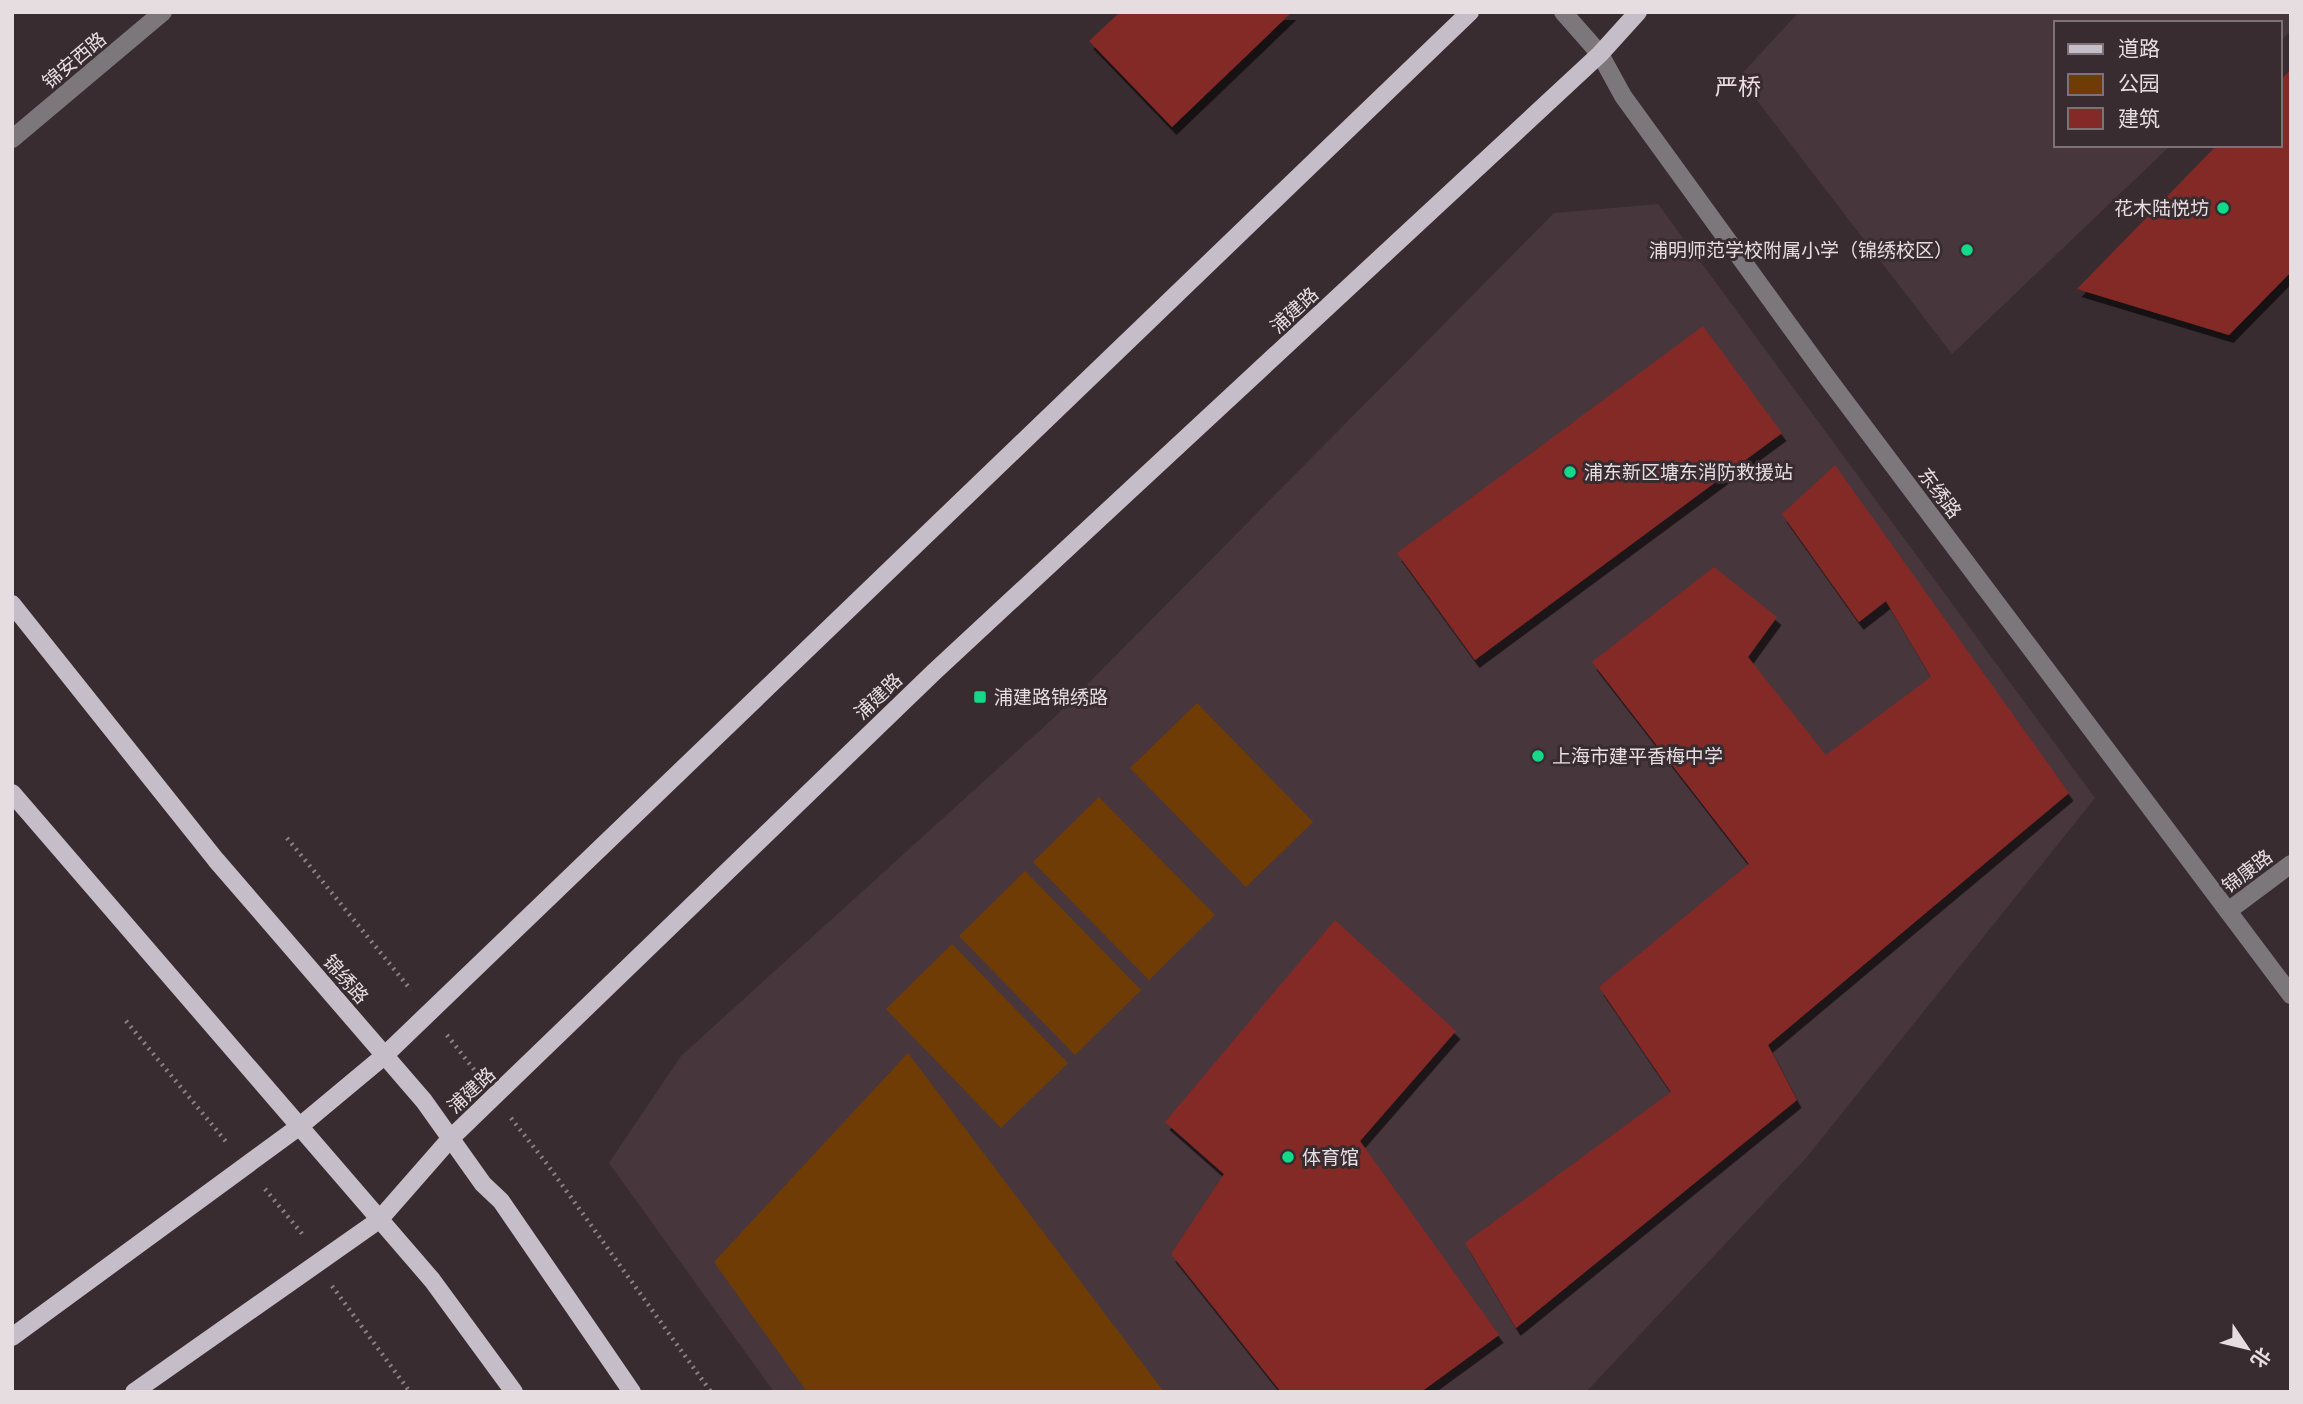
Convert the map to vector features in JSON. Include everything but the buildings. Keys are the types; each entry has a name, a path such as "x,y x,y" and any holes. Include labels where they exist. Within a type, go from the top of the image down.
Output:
{"main road":[{"path":"12,1337 300,1126 384,1056 1470,12"},
{"name":"浦建路","path":"134,1392 379,1220 450,1139 934,672 1600,54 1638,12"},
{"name":"锦绣路","path":"12,604 216,860 424,1101 483,1184 500,1201 632,1392"},
{"path":"12,793 432,1280 514,1392"}],"street":[{"name":"锦安西路","path":"12,139 163,12"},
{"name":"东绣路","path":"1563,12 1600,54 1623,96 1826,376 2291,995"},
{"name":"锦康路","path":"2228,911 2291,864"}],"path":[{"path":"127,1021 303,1234 323,1274 410,1392"}],"shaded area":[{"name":"浦明师范学校附属小学（锦绣校区）","path":"1799,12 2291,12 2291,31 2282,39 2282,21 2054,21 2054,147 2169,147 1952,354 1739,77"},
{"name":"上海市建平香梅中学","path":"1658,204 2095,798 1806,1158 1586,1392 774,1392 609,1163 681,1056 1058,714 1554,213"}],"green space":[{"path":"1197,703 1313,822 1246,887 1130,768"},
{"path":"1099,797 1215,915 1149,980 1033,862"},
{"path":"1025,871 1141,990 1075,1055 959,936"},
{"path":"952,944 1068,1063 1001,1128 886,1009"},
{"path":"908,1053 1164,1392 807,1392 714,1262"}],"place":[{"name":"花木陆悦坊","path":"2223,208"},
{"name":"浦明师范学校附属小学（锦绣校区）","path":"1967,250"},
{"name":"浦东新区塘东消防救援站","path":"1570,472"},
{"name":"浦建路锦绣路","path":"980,697"},
{"name":"上海市建平香梅中学","path":"1538,756"},
{"name":"体育馆","path":"1288,1157"}],"district":[{"name":"严桥","path":"1738,87"}]}
